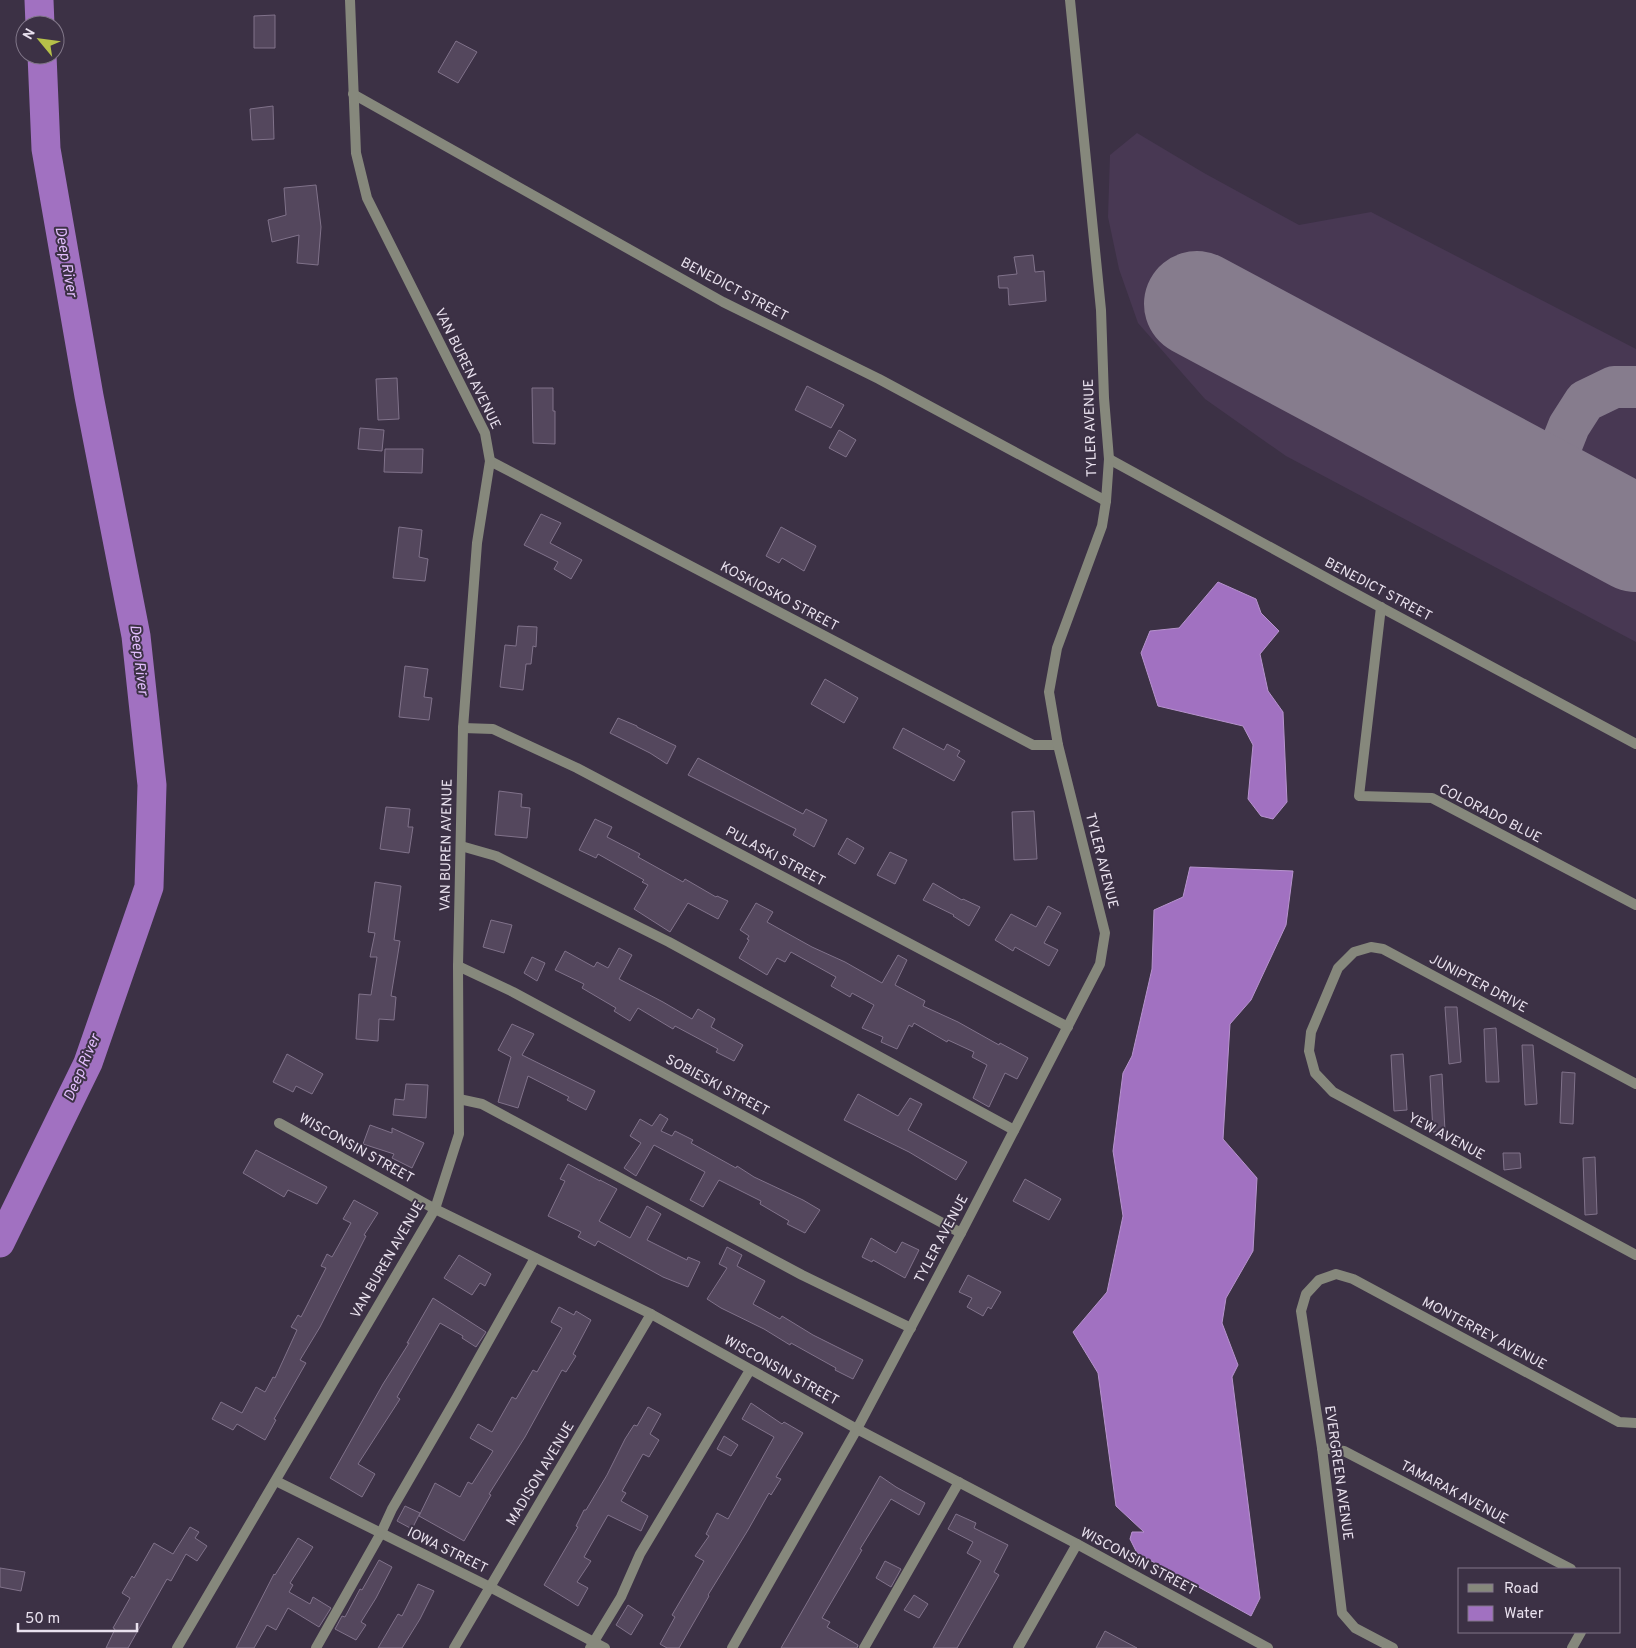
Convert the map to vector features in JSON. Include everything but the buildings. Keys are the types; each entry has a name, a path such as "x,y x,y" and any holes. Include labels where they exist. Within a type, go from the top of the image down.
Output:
{"street":[{"name":"VAN BUREN AVENUE","path":"177,1648 435,1209 459,1134 458,966 463,728 477,543 490,461 485,433 366,198 356,154 350,0"},
{"name":"TYLER AVENUE","path":"732,1648 857,1428 961,1233 1100,964 1105,934 1058,745 1048,692 1058,648 1102,526 1109,459 1104,398 1101,310 1070,0"},
{"name":"BENEDICT STREET","path":"353,94 723,302 879,378 1106,501"},
{"name":"BENEDICT STREET","path":"1109,459 1636,744"},
{"name":"KOSKIOSKO STREET","path":"490,461 1033,745 1058,745"},
{"name":"COLORADO BLUE","path":"1380,607 1359,796 1432,798 1636,905"},
{"name":"PULASKI STREET","path":"463,728 493,729 577,768 1068,1027"},
{"path":"461,846 496,856 668,942 1014,1130"},
{"name":"JUNIPTER DRIVE","path":"1324,1000 1338,968 1354,952 1371,947 1383,949 1636,1084"},
{"name":"SOBIESKI STREET","path":"458,966 522,997 961,1233"},
{"name":"YEW AVENUE","path":"1324,1000 1311,1032 1309,1051 1315,1074 1333,1092 1636,1256"},
{"path":"459,1099 482,1104 802,1275 910,1328"},
{"name":"WISCONSIN STREET","path":"279,1123 435,1209 651,1314 857,1428 1077,1544 1268,1648"},
{"path":"316,1648 381,1533 392,1509 535,1258"},
{"name":"MONTERREY AVENUE","path":"1319,1280 1336,1274 1353,1279 1619,1422 1636,1423"},
{"name":"EVERGREEN AVENUE","path":"1319,1280 1306,1294 1301,1311 1322,1448 1342,1612 1354,1628 1393,1648"},
{"name":"MADISON AVENUE","path":"454,1648 651,1314"},
{"path":"592,1645 621,1597 640,1554 750,1370"},
{"name":"TAMARAK AVENUE","path":"1322,1448 1344,1451 1569,1568"},
{"name":"IOWA STREET","path":"276,1481 490,1587 592,1645 604,1648"},
{"path":"864,1648 959,1482"},
{"path":"1018,1648 1077,1544"},
{"path":"1572,1648 1580,1633"}],"shaded area":[{"path":"1137,133 1204,173 1299,225 1371,212 1636,349 1636,642 1286,456 1205,399 1138,323 1119,269 1108,217 1110,155"}],"water":[{"path":"1218,582 1256,599 1261,613 1279,631 1260,654 1268,691 1283,712 1287,802 1273,819 1261,816 1248,799 1253,745 1243,726 1158,706 1141,653 1150,631 1179,628"},
{"path":"1190,867 1293,871 1286,925 1251,1000 1230,1024 1223,1139 1257,1178 1253,1251 1226,1298 1222,1323 1238,1365 1232,1377 1260,1598 1251,1616 1137,1553 1130,1539 1132,1532 1144,1532 1116,1506 1098,1373 1073,1332 1107,1292 1123,1216 1113,1151 1123,1073 1132,1056 1152,969 1154,910 1183,897"}],"waterway":[{"name":"Deep River","path":"39,0 40,15"},
{"name":"Deep River","path":"0,1243 88,1063 149,887 152,785 136,636 89,396 46,149 42,65"}],"taxiway":[{"path":"1544,489 1569,426 1585,401 1614,387 1636,387"}],"runway":[{"path":"1197,304 1636,539"}]}
